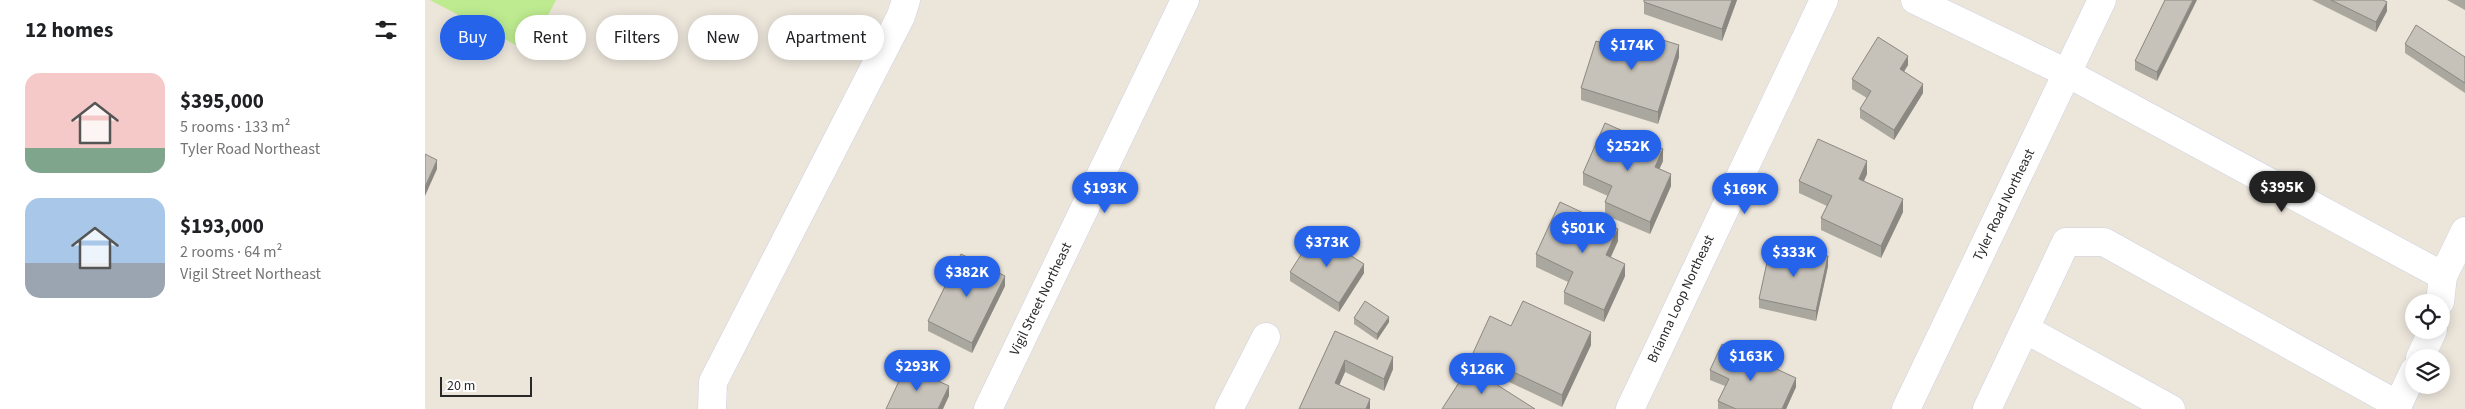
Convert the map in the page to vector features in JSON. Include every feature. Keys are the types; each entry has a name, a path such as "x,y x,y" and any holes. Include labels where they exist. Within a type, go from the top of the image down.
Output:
{"street":[{"path":"712,409 713,382 901,16 906,0"},
{"name":"Vigil Street Northeast","path":"988,409 1185,0"},
{"name":"Brianna Loop Northeast","path":"1629,409 1824,0"},
{"path":"1915,0 2067,73 2443,276"},
{"name":"Tyler Road Northeast","path":"1906,409 2102,0"},
{"path":"2441,294 2443,276 2465,231"},
{"path":"1987,409 2066,242 2104,242 2397,407 2405,390"},
{"path":"2025,329 2171,409"},
{"path":"1229,409 1266,337"}],"green space":[{"path":"430,0 556,0 548,15 515,15 515,45 505,39 505,15 459,15"}],"building":[{"path":"1644,0 1732,0 1722,29 1644,2"},
{"path":"2165,0 2193,0 2157,72 2135,61"},
{"path":"2331,0 2383,0 2387,2 2376,22"},
{"path":"2416,25 2465,57 2465,83 2405,44"},
{"path":"1637,32 1679,45 1658,112 1581,88 1596,41 1630,52"},
{"path":"1878,37 1908,56 1900,69 1923,84 1894,130 1860,109 1871,91 1852,79"},
{"path":"1605,123 1663,149 1655,167 1671,174 1650,222 1605,202 1612,186 1583,173"},
{"path":"1818,139 1867,161 1859,179 1903,199 1881,246 1821,218 1832,196 1799,181"},
{"path":"425,154 437,160 425,187"},
{"path":"1560,202 1618,229 1606,255 1625,264 1604,310 1564,292 1573,272 1536,254"},
{"path":"1315,233 1364,264 1339,303 1290,272"},
{"path":"1771,244 1828,256 1816,311 1759,299"},
{"path":"961,254 1005,276 972,343 928,321"},
{"path":"1365,301 1389,317 1377,334 1354,318"},
{"path":"1523,301 1591,332 1562,395 1473,353 1490,316 1511,326"},
{"path":"1335,331 1393,357 1384,379 1345,360 1335,383 1370,399 1366,409 1299,409"},
{"path":"1722,344 1796,378 1782,409 1736,409 1718,401 1729,379 1710,370"},
{"path":"906,366 949,386 938,409 886,409"},
{"path":"1469,367 1535,409 1442,409"}]}
